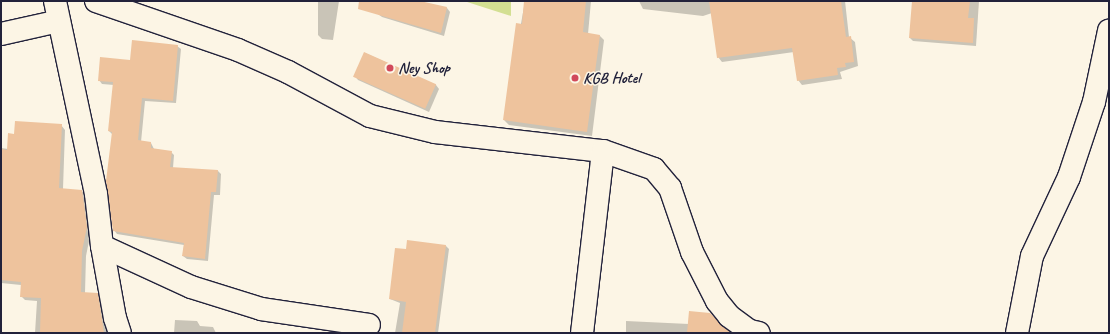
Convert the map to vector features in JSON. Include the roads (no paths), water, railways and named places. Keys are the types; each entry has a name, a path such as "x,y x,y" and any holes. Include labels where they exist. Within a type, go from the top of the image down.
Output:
{"street":[{"path":"96,1 238,50 288,72 370,116 435,132 603,151 654,169 670,188 692,252 717,302 730,316 750,331 759,333"},
{"path":"1,34 57,11 96,194 102,246 115,318 120,333"},
{"path":"1017,333 1032,256 1069,177 1094,102 1109,31"},
{"path":"582,333 603,151"},
{"path":"102,246 191,286 262,309 369,325"}],"place":[{"name":"Ney Shop","path":"390,68"},
{"name":"KGB Hotel","path":"575,78"}]}
